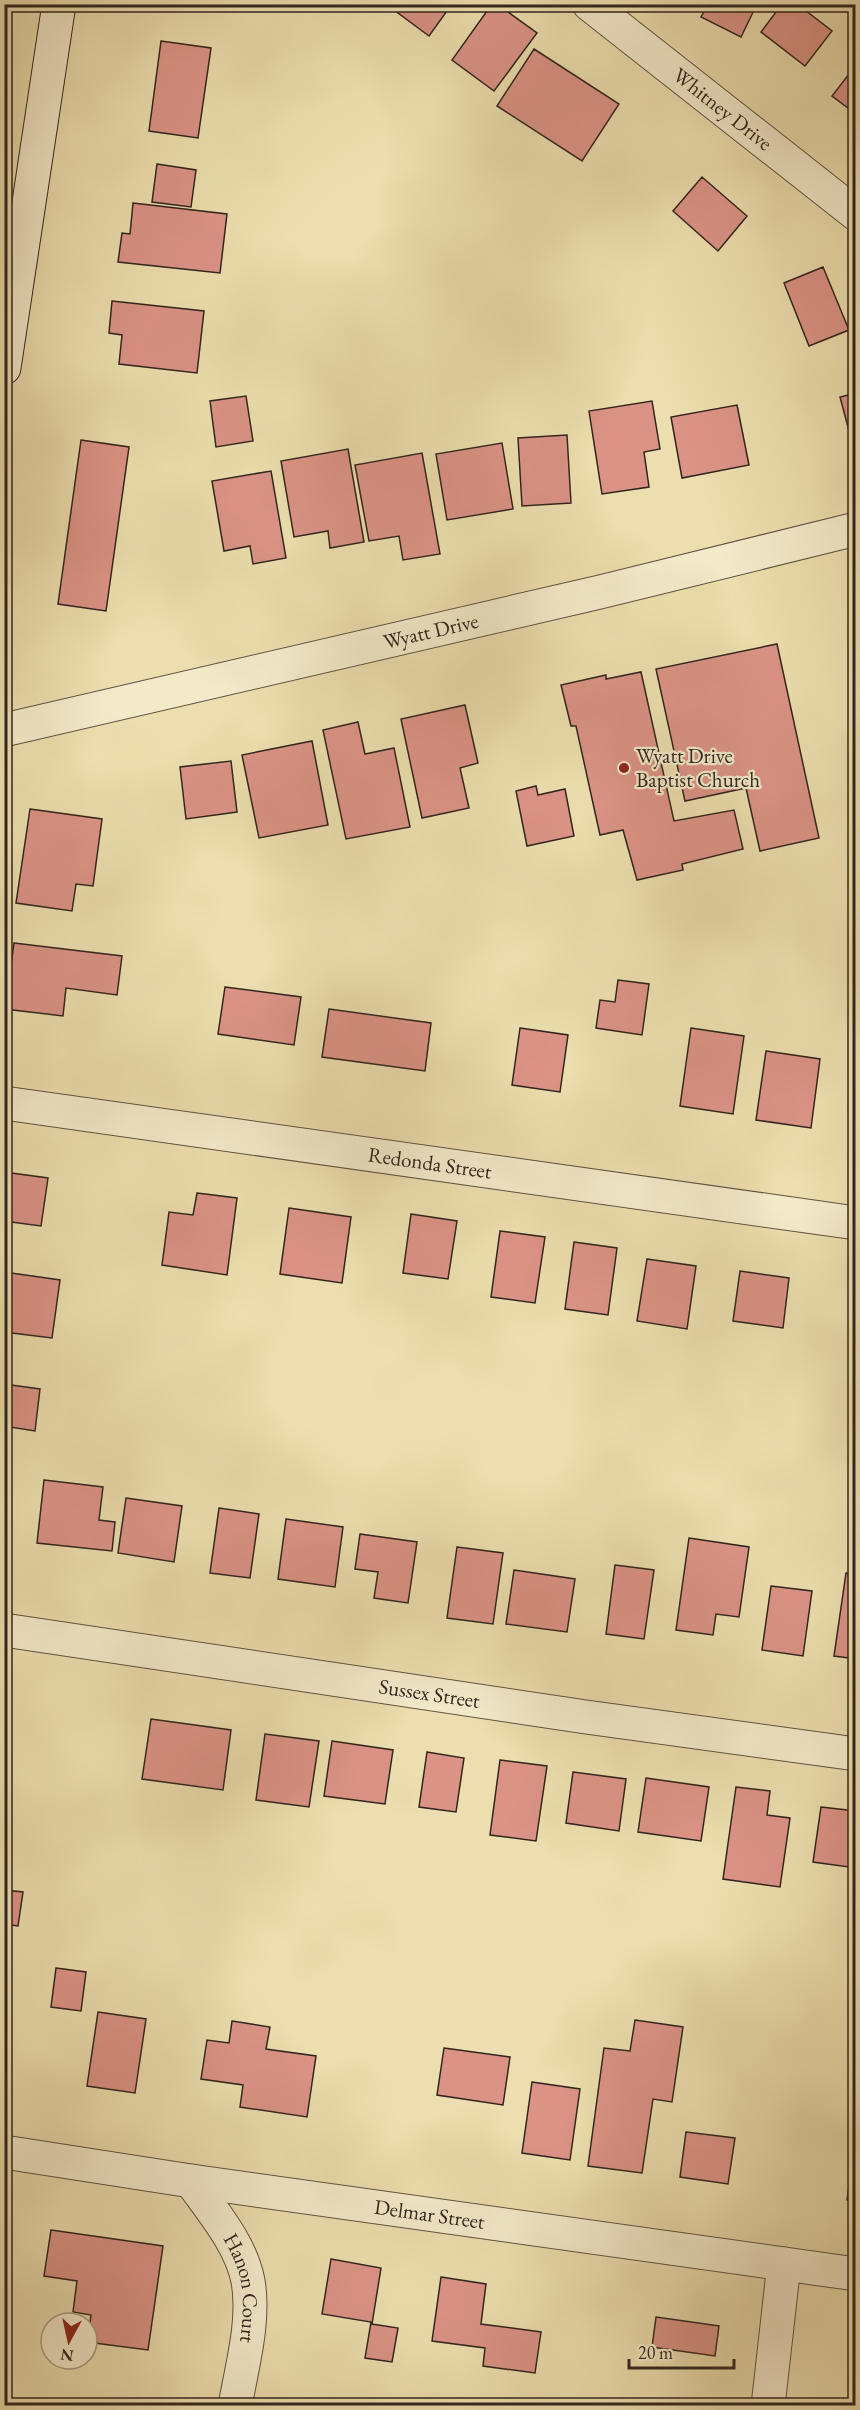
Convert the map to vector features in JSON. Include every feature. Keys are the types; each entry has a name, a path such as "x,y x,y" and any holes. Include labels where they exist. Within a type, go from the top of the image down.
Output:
{"street":[{"path":"4,368 59,4"},
{"name":"Whitney Drive","path":"589,4 855,214"},
{"name":"Wyatt Drive","path":"4,730 600,592 855,529"},
{"name":"Redonda Street","path":"4,1103 855,1222"},
{"name":"Sussex Street","path":"4,1630 586,1718 855,1754"},
{"name":"Delmar Street","path":"4,2152 191,2181 855,2274"},
{"name":"Hanon Court","path":"191,2181 230,2236 248,2279 250,2310 235,2406"},
{"path":"768,2406 784,2264"}],"building":[{"path":"392,4 452,4 429,36 390,7"},
{"path":"492,4 497,4 537,33 494,91 452,60"},
{"path":"708,4 757,4 741,37 701,17"},
{"path":"782,4 797,4 832,31 805,66 761,32"},
{"path":"161,41 211,48 198,138 149,131"},
{"path":"534,49 619,104 582,161 497,106"},
{"path":"856,65 856,114 832,96"},
{"path":"157,164 196,170 191,207 152,202"},
{"path":"702,177 747,216 718,251 673,211"},
{"path":"133,203 227,214 220,273 118,262 122,233 130,234"},
{"path":"823,267 849,330 809,346 784,283"},
{"path":"112,301 204,311 197,373 119,364 122,335 109,333"},
{"path":"856,393 856,441 852,442 840,397"},
{"path":"246,396 253,441 216,447 210,401"},
{"path":"652,401 660,449 644,452 649,487 602,494 589,411"},
{"path":"737,405 749,465 682,478 671,417"},
{"path":"567,435 571,503 522,506 518,438"},
{"path":"81,440 129,447 106,611 58,604"},
{"path":"502,443 513,509 447,520 436,454"},
{"path":"348,449 364,542 330,548 328,531 294,537 281,461"},
{"path":"422,453 440,554 403,560 399,536 369,541 355,465"},
{"path":"271,471 286,558 253,564 250,546 224,551 212,481"},
{"path":"777,644 819,838 760,851 746,788 685,801 656,669"},
{"name":"Wyatt Drive Baptist Church","path":"641,672 674,821 734,810 743,849 682,864 683,870 637,880 623,830 600,835 576,726 571,726 561,685 606,675 606,679"},
{"path":"465,705 478,763 460,768 469,808 422,818 401,719"},
{"path":"358,722 365,754 394,748 410,827 346,839 323,730"},
{"path":"312,741 328,825 259,838 242,755"},
{"path":"231,761 237,812 186,819 180,767"},
{"path":"536,786 538,795 565,789 574,836 527,846 516,791"},
{"path":"30,809 102,819 93,886 76,884 72,911 16,903"},
{"path":"14,943 122,956 117,995 66,988 63,1016 5,1009"},
{"path":"618,980 649,984 642,1035 596,1028 600,1000 615,1002"},
{"path":"225,987 301,997 294,1045 218,1034"},
{"path":"329,1009 431,1023 425,1071 322,1057"},
{"path":"520,1028 568,1035 560,1092 512,1085"},
{"path":"691,1028 744,1036 733,1114 680,1106"},
{"path":"766,1051 820,1059 811,1128 756,1120"},
{"path":"4,1172 48,1178 41,1226 4,1221"},
{"path":"197,1193 237,1198 227,1275 162,1265 169,1212 193,1215"},
{"path":"289,1208 351,1217 342,1283 280,1274"},
{"path":"411,1214 457,1221 448,1279 403,1273"},
{"path":"500,1231 545,1237 535,1303 491,1297"},
{"path":"574,1242 617,1248 608,1315 565,1309"},
{"path":"647,1259 696,1266 687,1329 637,1321"},
{"path":"740,1271 789,1278 783,1328 733,1321"},
{"path":"4,1272 60,1280 52,1338 4,1332"},
{"path":"4,1384 40,1389 35,1431 4,1426"},
{"path":"44,1480 103,1487 99,1520 115,1522 112,1551 37,1543"},
{"path":"126,1498 182,1506 174,1562 118,1553"},
{"path":"219,1508 259,1514 250,1578 210,1573"},
{"path":"286,1519 343,1527 335,1587 278,1579"},
{"path":"360,1534 417,1542 408,1603 374,1598 378,1572 355,1569"},
{"path":"689,1538 749,1547 739,1617 716,1614 713,1635 676,1630"},
{"path":"457,1547 503,1553 493,1624 447,1618"},
{"path":"615,1565 654,1570 644,1639 606,1634"},
{"path":"514,1570 575,1579 567,1632 506,1624"},
{"path":"846,1573 856,1574 856,1659 834,1656"},
{"path":"771,1586 812,1591 803,1656 762,1650"},
{"path":"151,1719 231,1730 223,1790 142,1779"},
{"path":"265,1734 319,1741 309,1807 256,1800"},
{"path":"332,1741 393,1750 385,1804 324,1796"},
{"path":"427,1752 464,1758 456,1812 419,1807"},
{"path":"500,1760 547,1766 536,1841 490,1835"},
{"path":"573,1772 626,1779 619,1831 566,1823"},
{"path":"646,1778 709,1787 701,1841 638,1832"},
{"path":"736,1787 770,1791 767,1815 790,1818 780,1887 723,1879"},
{"path":"821,1807 856,1811 856,1868 813,1862"},
{"path":"4,1890 23,1892 18,1926 4,1924"},
{"path":"56,1968 86,1972 81,2011 51,2007"},
{"path":"98,2012 146,2019 135,2093 87,2086"},
{"path":"635,2020 683,2027 672,2102 653,2099 642,2173 588,2166 604,2048 630,2051"},
{"path":"232,2021 270,2027 266,2049 316,2056 307,2117 240,2107 243,2085 201,2079 207,2040 229,2043"},
{"path":"444,2048 510,2057 503,2105 437,2095"},
{"path":"532,2082 580,2089 570,2160 522,2153"},
{"path":"686,2132 735,2138 728,2184 680,2177"},
{"path":"856,2138 856,2202 847,2200"},
{"path":"51,2230 163,2246 148,2350 99,2344 99,2311 73,2311 77,2281 44,2276"},
{"path":"331,2259 381,2268 372,2324 398,2328 392,2362 365,2358 371,2322 322,2314"},
{"path":"441,2277 486,2284 481,2324 541,2332 535,2373 483,2366 485,2348 432,2341"},
{"path":"656,2317 719,2326 715,2356 652,2347"}],"place":[{"name":"Wyatt Drive Baptist Church","path":"624,768"}]}
